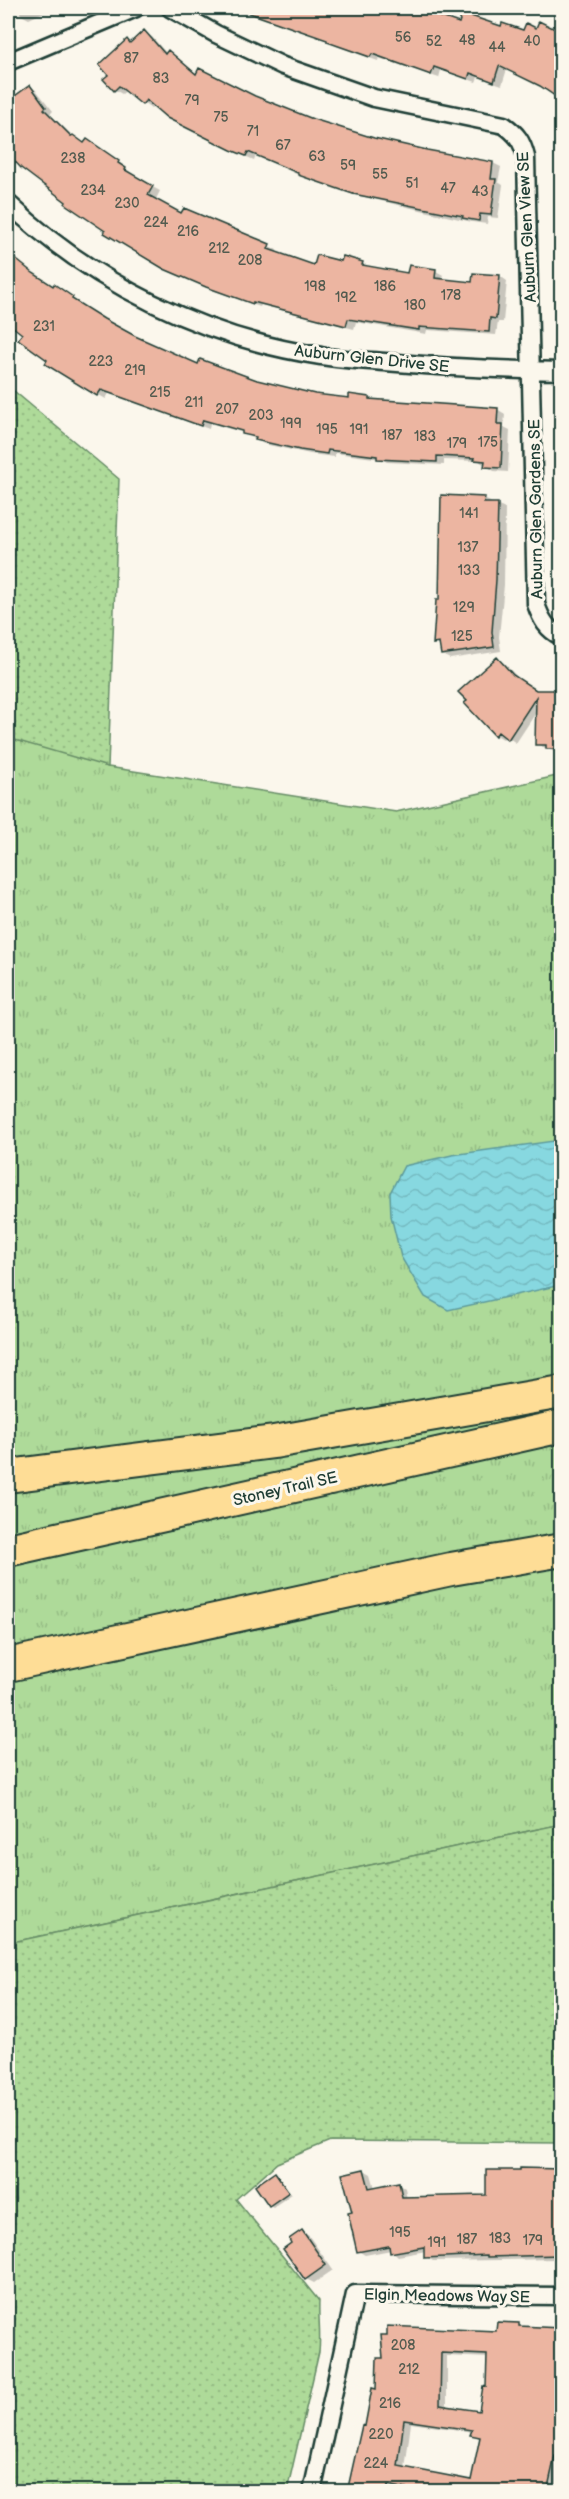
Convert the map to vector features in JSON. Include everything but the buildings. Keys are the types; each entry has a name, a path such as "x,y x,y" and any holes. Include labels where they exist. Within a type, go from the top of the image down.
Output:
{"highway":[{"path":"8,1476 274,1442 561,1392"},
{"name":"Stoney Trail SE","path":"8,1550 561,1426"},
{"path":"8,1665 451,1569 561,1550"}],"street":[{"path":"8,62 136,8"},
{"name":"Auburn Glen View SE","path":"170,8 216,34 283,66 374,98 493,122 504,125 516,133 522,142 526,157 531,370"},
{"name":"Auburn Glen Drive SE","path":"8,202 55,244 136,294 183,316 247,340 322,357 410,364 561,371"},
{"name":"Auburn Glen Gardens SE","path":"531,370 536,604 548,628 561,637"},
{"name":"Elgin Meadows Way SE","path":"312,2492 355,2294 561,2296"}],"green space":[{"path":"8,386 119,479 108,767 8,738"},
{"path":"8,732 108,767 396,812 561,775 561,1824 8,1943"},
{"path":"561,1824 561,2143 330,2141 277,2163 236,2199 319,2301 319,2352 287,2491 8,2491 8,1943"}],"water":[{"path":"561,1140 561,1285 448,1310 425,1297 401,1257 391,1216 390,1193 404,1166 452,1155"}]}
